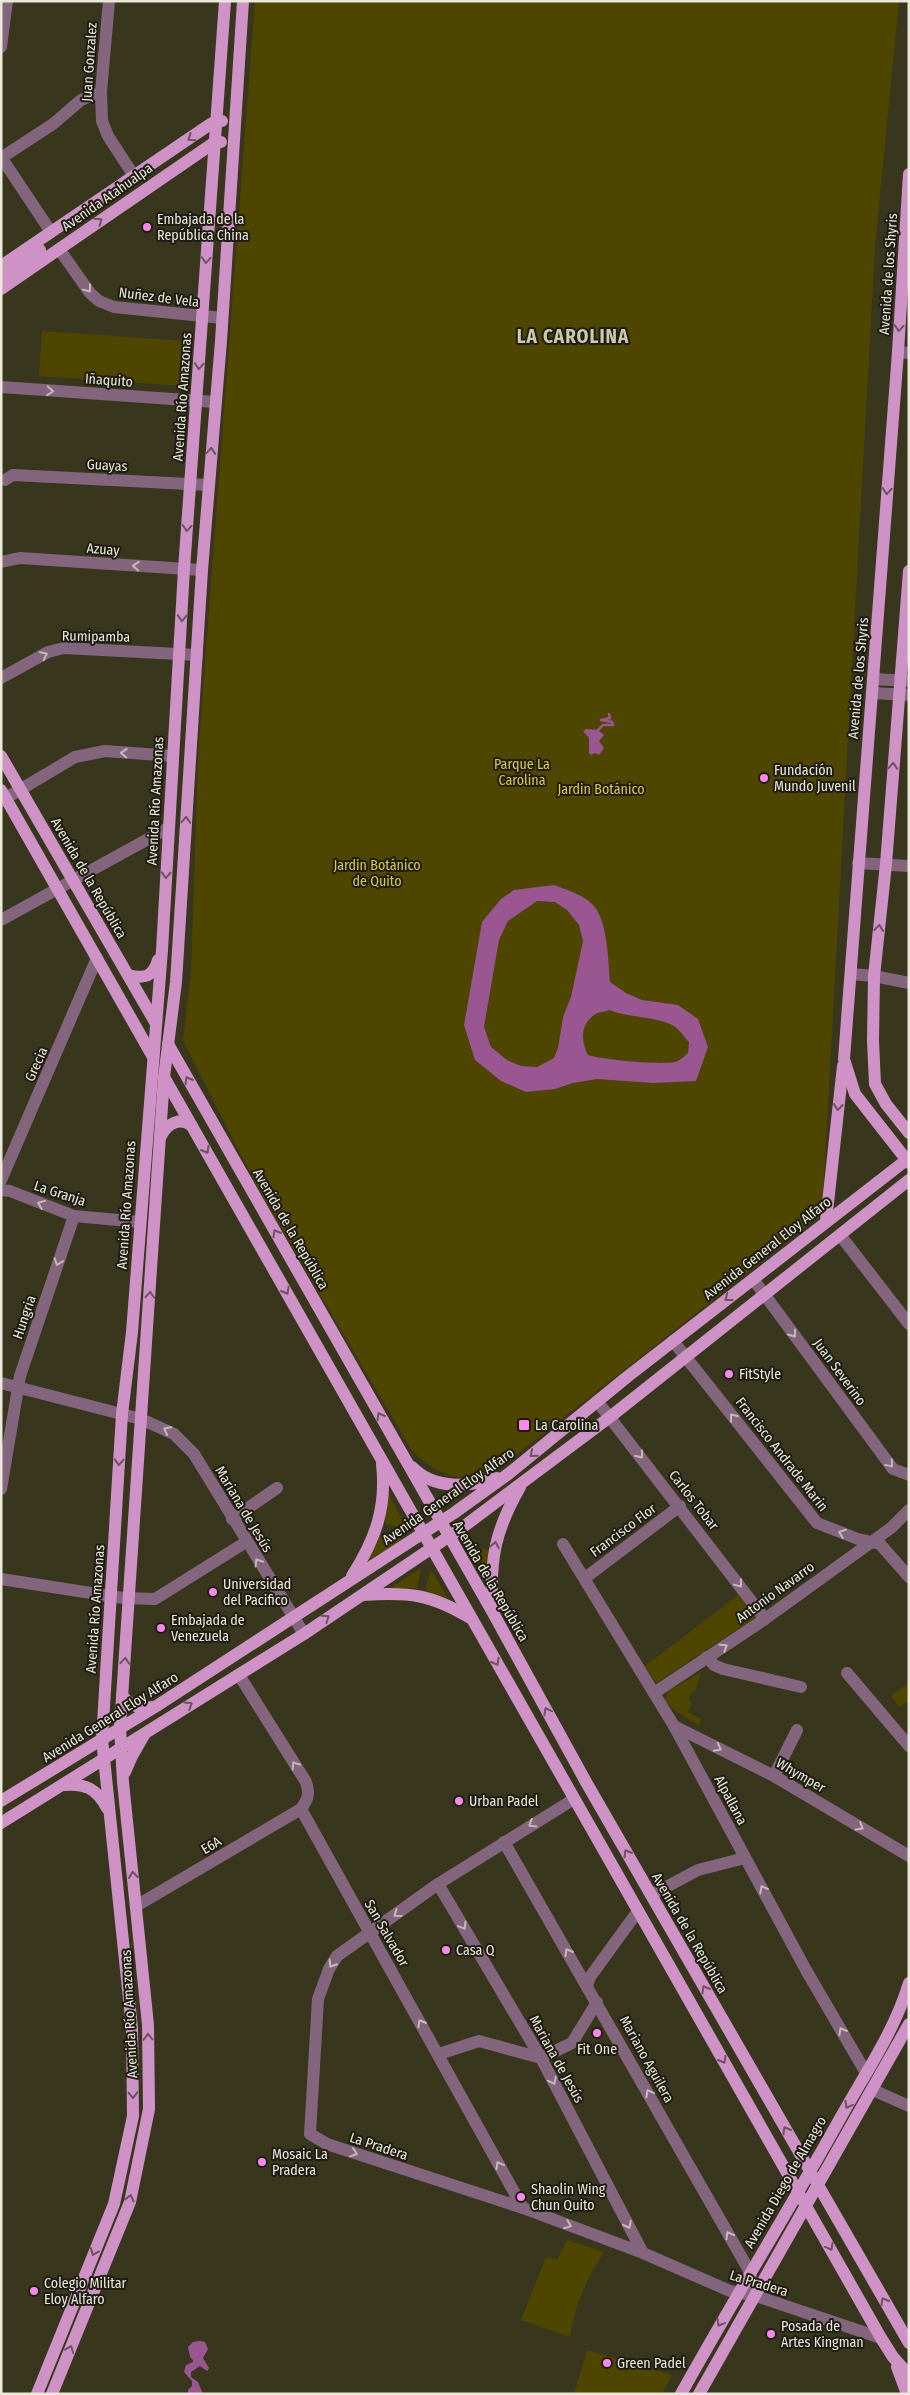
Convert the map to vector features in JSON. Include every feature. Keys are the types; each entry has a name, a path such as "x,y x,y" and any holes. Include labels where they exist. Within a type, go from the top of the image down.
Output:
{"main road":[{"name":"Avenida Río Amazonas","path":"37,2394 114,2204 133,2116 132,2028 102,1739 122,1414 132,1332 152,1056 162,950 184,569 225,1"},
{"name":"Avenida Río Amazonas","path":"52,2394 130,2202 149,2109 148,2025 123,1782 120,1727 164,1077 176,982 196,655 222,318 243,1"},
{"path":"216,121 234,121"},
{"name":"Avenida Atahualpa","path":"1,266 216,121"},
{"path":"215,142 234,142"},
{"name":"Avenida Atahualpa","path":"1,288 215,142"},
{"name":"Avenida de los Shyris","path":"908,1161 855,1094 844,1059 872,693 903,353 909,174"},
{"path":"1,278 78,223 96,201"},
{"path":"909,571 904,695 874,976 873,1066 875,1084 886,1104 909,1133"},
{"name":"Avenida de la República","path":"1,756 441,1522 447,1538 492,1611 651,1895 909,2343"},
{"path":"3,797 97,958 472,1620 807,2204 893,2358 907,2394"},
{"path":"128,975 141,978 152,974 162,950"},
{"path":"826,1221 844,1059"},
{"path":"161,1139 165,1128 173,1123 184,1121 192,1126"},
{"name":"Avenida General Eloy Alfaro","path":"2,1800 155,1707 441,1522 507,1475 597,1401 826,1221 908,1161"},
{"path":"1,1822 304,1634 447,1538 610,1417 909,1180"},
{"path":"349,1581 366,1553 379,1523 383,1503 381,1458"},
{"path":"404,1458 423,1476 439,1482 464,1486 507,1475"},
{"path":"492,1611 491,1573 498,1533 502,1520 523,1481"},
{"path":"424,1533 434,1531 447,1538 484,1610 502,1630"},
{"path":"360,1595 421,1596 450,1606 472,1620"},
{"path":"122,1695 132,1705 143,1708 155,1707"},
{"path":"123,1782 132,1756 148,1731"},
{"path":"63,1785 80,1784 92,1788 101,1797 109,1812"},
{"name":"Avenida Diego de Almagro","path":"680,2394 866,2074 902,2008 909,1983"},
{"path":"699,2394 909,2024"},
{"path":"893,2358 909,2375"}],"street":[{"path":"1,47 7,1"},
{"name":"Juan Gonzalez","path":"109,1 101,92 101,116 105,129 134,176"},
{"path":"51,232 1,157 53,124 81,100 101,92"},
{"name":"Nuñez de Vela","path":"59,249 99,301 114,306 222,318"},
{"name":"Iñaquito","path":"1,387 215,402"},
{"name":"Guayas","path":"5,480 13,475 208,485"},
{"name":"Azuay","path":"1,562 20,558 202,570"},
{"name":"Rumipamba","path":"1,678 48,652 64,648 196,655"},
{"path":"874,679 905,681"},
{"path":"872,693 904,695"},
{"path":"3,797 21,790 75,757 105,751 173,756"},
{"path":"1,920 168,828"},
{"path":"858,863 909,866"},
{"name":"Grecia","path":"1,1180 97,958"},
{"path":"851,974 874,976 909,983"},
{"name":"La Granja","path":"1,1190 10,1191 74,1216 140,1222"},
{"name":"Hungria","path":"1,1489 3,1462 20,1376 74,1216"},
{"path":"840,1235 909,1324"},
{"name":"Juan Severino","path":"753,1279 893,1469 909,1474"},
{"name":"Francisco Andrade Marin","path":"673,1341 817,1523 858,1539 880,1544 909,1577"},
{"name":"Mariana de Jesús","path":"1,1383 141,1419 163,1427 184,1442 194,1454 246,1542 304,1634"},
{"name":"Carlos Tobar","path":"597,1401 680,1506 765,1619"},
{"path":"232,1518 277,1488"},
{"name":"Francisco Flor","path":"585,1578 680,1506"},
{"name":"Antonio Navarro","path":"654,1693 765,1619 891,1528 909,1510"},
{"path":"1,1579 129,1599 161,1597 246,1542"},
{"name":"Alpallana","path":"563,1544 674,1726 745,1858 866,2074"},
{"path":"707,1658 714,1665 723,1669 801,1687"},
{"path":"847,1673 909,1746"},
{"path":"238,1674 306,1782 308,1795 301,1809"},
{"name":"Whymper","path":"674,1726 774,1776 909,1856"},
{"path":"774,1776 797,1730"},
{"name":"La Pradera","path":"574,1799 438,1884 338,1956 322,1984 318,1999 310,2134 327,2144 523,2208 643,2253 737,2293 754,2295 881,2338"},
{"name":"E6A","path":"136,1906 301,1809"},
{"name":"San Salvador","path":"301,1809 523,2208"},
{"name":"Mariano Aguilera","path":"504,1842 750,2272 754,2295"},
{"path":"651,1895 698,1870 745,1858"},
{"name":"Mariana de Jesús","path":"438,1884 541,2058 643,2253"},
{"path":"588,1986 590,1976 638,1911"},
{"path":"439,2054 479,2040 541,2058 572,2043 597,2002"},
{"path":"873,2090 909,2106"}],"green space":[{"name":"Parque La Carolina","path":"255,1 899,1 875,247 822,1214 501,1467 477,1476 454,1476 444,1473 433,1468 412,1451 259,1190 183,1041 191,972 198,759"},
{"path":"42,331 187,341 184,386 39,376"},
{"path":"387,1490 405,1525 401,1527 387,1525 385,1521"},
{"path":"385,1533 403,1539 365,1563 381,1535"},
{"path":"469,1547 489,1550 485,1579"},
{"path":"421,1568 417,1588 389,1589"},
{"path":"431,1570 448,1599 425,1590"},
{"path":"738,1595 756,1617 656,1683 645,1666"},
{"path":"701,1672 695,1692 692,1691 689,1701 692,1702 688,1712 701,1719 699,1726 674,1710 665,1701 667,1692"},
{"path":"909,1683 909,1700 899,1707 891,1696"},
{"path":"567,2240 604,2252 582,2293 570,2337 521,2320 546,2257 557,2260"},
{"name":"Green Padel","path":"587,2350 672,2375 662,2394 574,2394"}],"shaded area":[{"path":"586,729 598,730 604,735 599,741 604,748 599,755 595,753 591,755 589,753 589,738 583,731"},
{"path":"554,885 579,895 592,904 597,911 604,930 610,982 626,993 642,1000 678,1005 698,1019 708,1047 696,1081 653,1083 597,1079 573,1083 555,1089 526,1092 501,1081 475,1060 464,1025 482,922 501,899 514,890","holes":["537,901 555,902 567,910 579,925 583,941 571,997 563,1017 558,1048 554,1058 537,1067 521,1066 507,1060 491,1047 484,1027 499,940 508,921","609,1010 657,1020 675,1026 689,1042 688,1053 680,1060 667,1063 632,1062 588,1055 583,1039 586,1024 595,1014"]},
{"path":"193,2342 205,2342 208,2349 203,2358 209,2368 207,2371 200,2366 191,2372 191,2377 198,2382 203,2394 188,2394 192,2381 184,2372 186,2365 193,2362 193,2360 190,2357 188,2347"}],"waterway":[{"path":"598,730 603,725 613,725 612,722 601,720 610,718 609,714"}],"place":[{"name":"Embajada de la República China","path":"147,227"},
{"name":"Fundación Mundo Juvenil","path":"764,778"},
{"name":"FitStyle","path":"729,1374"},
{"name":"La Carolina","path":"524,1425"},
{"name":"Universidad del Pacifico","path":"213,1592"},
{"name":"Embajada de Venezuela","path":"161,1628"},
{"name":"Urban Padel","path":"459,1801"},
{"name":"Casa Q","path":"446,1950"},
{"name":"Fit One","path":"597,2033"},
{"name":"Mosaic La Pradera","path":"262,2162"},
{"name":"Shaolin Wing Chun Quito","path":"521,2197"},
{"name":"Colegio Militar Eloy Alfaro","path":"34,2291"},
{"name":"Posada de Artes Kingman","path":"771,2334"},
{"name":"Green Padel","path":"607,2363"}],"district":[{"name":"LA CAROLINA","path":"573,336"}],"park label":[{"name":"Jardin Botánico","path":"601,789"},
{"name":"Jardin Botánico de Quito","path":"377,874"}]}
